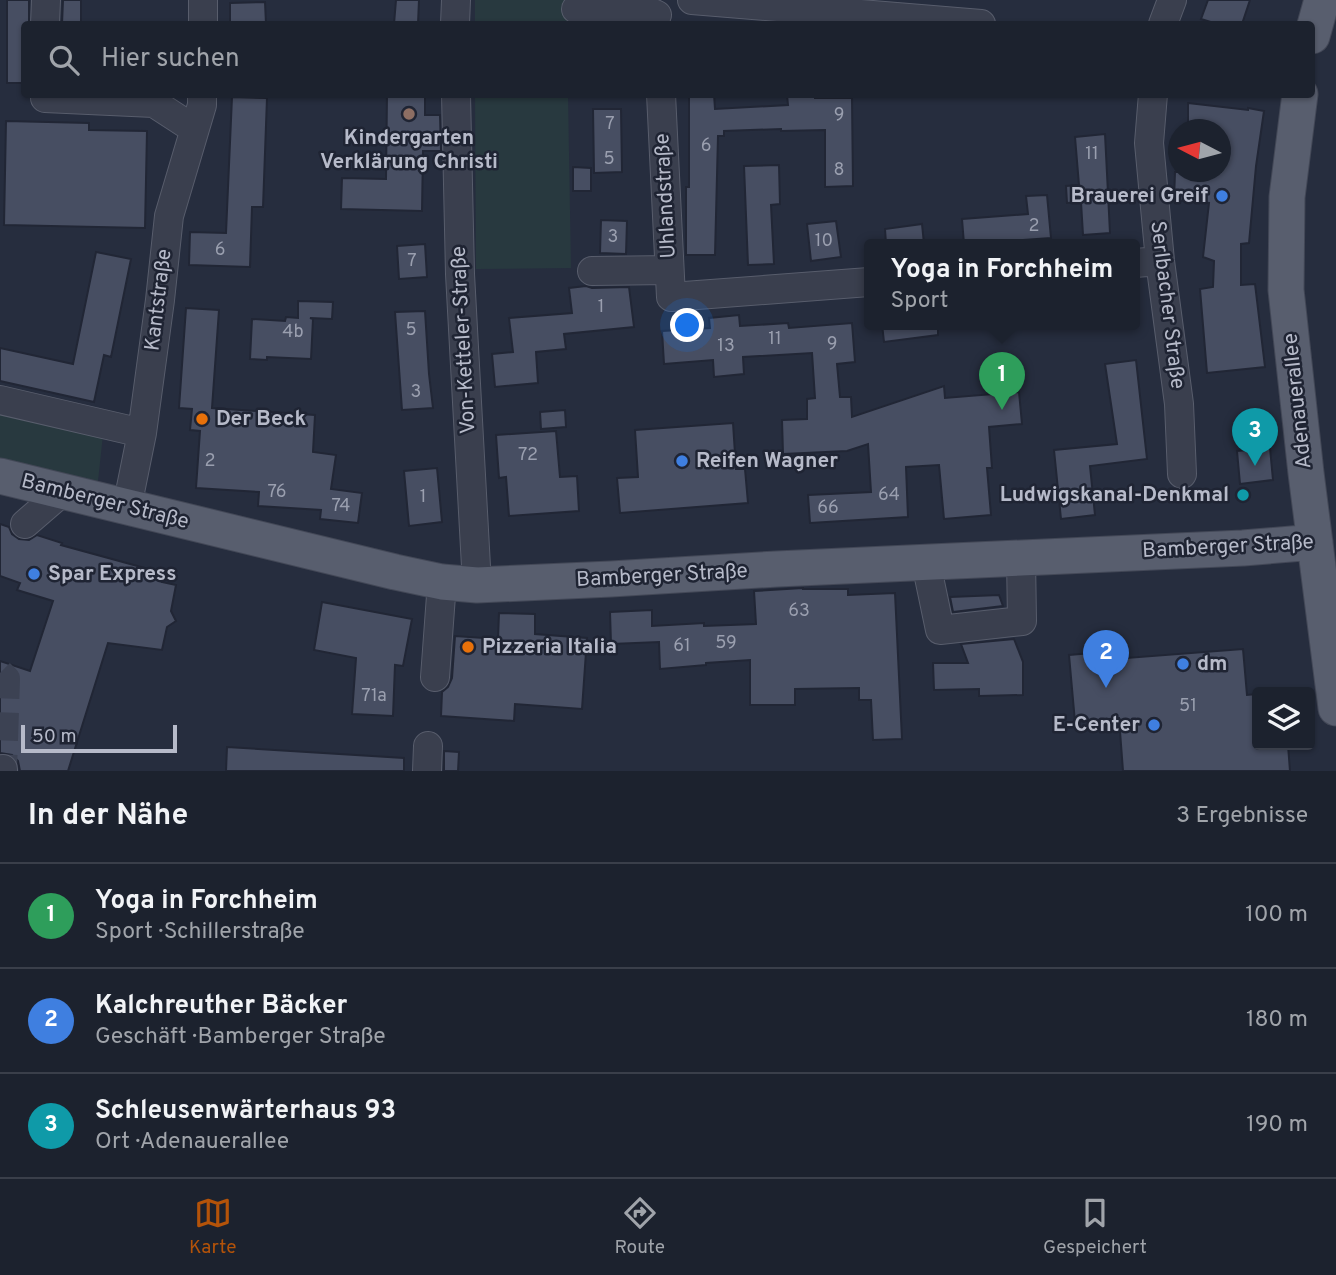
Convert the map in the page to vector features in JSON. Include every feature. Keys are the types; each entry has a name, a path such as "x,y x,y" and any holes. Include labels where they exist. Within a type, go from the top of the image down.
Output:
{"main road":[{"path":"1315,23 1322,0"},
{"name":"Adenauerallee","path":"1299,98 1287,197 1286,290 1306,472 1326,541 1336,708"},
{"name":"Bamberger Straße","path":"0,476 395,572 442,582 477,585 1243,548 1326,541"}],"street":[{"path":"45,21 46,0"},
{"path":"203,0 203,21"},
{"path":"455,21 456,0"},
{"path":"1164,21 1171,0"},
{"path":"576,9 669,8 922,21"},
{"path":"45,98 154,103 194,129"},
{"name":"Kantstraße","path":"127,508 142,433 169,216 202,98"},
{"name":"Von-Ketteler-Straße","path":"456,98 460,274 477,585"},
{"name":"Uhlandstraße","path":"661,98 670,283"},
{"name":"Serlbacher Straße","path":"1153,98 1149,143 1147,262 1179,404 1182,474"},
{"path":"592,271 670,283 864,282"},
{"path":"0,400 142,433"},
{"path":"25,524 62,492"},
{"path":"926,563 940,630 1022,621 1021,558"},
{"path":"435,677 442,582"}],"shaded area":[{"path":"475,0 566,0 567,21 475,21"},
{"path":"475,98 568,98 571,268 476,269"},
{"path":"0,412 103,435 98,481 0,459"}],"building":[{"path":"7,0 29,0 29,21 21,21 21,83 7,83"},
{"path":"63,0 81,0 81,21 62,21"},
{"path":"396,0 419,0 418,21 394,21"},
{"path":"1208,0 1250,0 1243,21 1201,19"},
{"path":"265,2 266,21 230,21 230,3"},
{"path":"232,98 267,98 263,207 252,207 250,267 189,265 190,232 226,233"},
{"path":"387,98 425,98 425,115 440,115 441,151 423,151 422,211 341,209 342,178 386,179"},
{"path":"689,98 714,98 715,109 788,105 787,98 852,98 853,186 825,187 825,130 724,131 724,136 718,136 715,255 686,255 686,187 689,187"},
{"path":"1188,103 1264,111 1249,243 1241,244 1241,285 1255,284 1265,367 1207,373 1200,289 1213,287 1214,261 1203,257 1209,203 1174,200 1175,182 1231,182 1231,119 1188,119"},
{"path":"593,109 621,109 622,172 594,173"},
{"path":"6,121 89,123 89,130 147,131 145,228 4,225"},
{"path":"1105,134 1110,233 1083,235 1081,202 1067,203 1066,186 1079,185 1075,137"},
{"path":"779,165 780,204 771,205 774,264 748,265 744,166"},
{"path":"573,167 591,168 591,191 573,191"},
{"path":"1047,195 1051,238 964,239 962,219 1028,214 1026,196"},
{"path":"601,220 627,221 626,254 600,253"},
{"path":"836,221 841,257 811,261 807,224"},
{"path":"922,224 924,239 886,239 885,229"},
{"path":"425,244 427,277 399,279 397,246"},
{"path":"96,252 131,259 111,357 104,355 94,402 0,381 0,348 73,364"},
{"path":"629,287 634,327 564,334 566,349 536,352 538,383 495,387 492,354 513,352 509,318 572,313 569,288"},
{"path":"298,301 333,302 332,319 310,318 313,319 311,359 250,359 252,319 285,321 286,317 298,318"},
{"path":"186,308 219,310 212,408 315,415 313,452 336,455 331,489 362,493 358,523 320,519 321,510 258,506 259,492 196,488 200,431 190,430 192,409 179,408"},
{"path":"425,311 433,408 402,410 395,312"},
{"path":"739,315 740,326 788,323 789,328 852,323 855,362 837,364 840,397 851,397 852,417 944,386 945,398 1019,392 1022,424 989,427 992,468 987,468 991,515 944,519 939,465 906,467 908,517 810,523 808,495 871,492 868,444 847,451 783,454 782,420 807,419 807,399 815,398 812,353 743,357 744,374 714,377 713,360 664,364 662,331 710,328 709,318"},
{"path":"883,330 938,330 938,335 884,342"},
{"path":"1136,360 1147,459 1090,466 1095,515 1061,519 1054,450 1117,444 1105,364"},
{"path":"565,410 566,427 541,429 540,412"},
{"name":"Reifen Wagner","path":"733,423 736,469 745,469 748,503 620,513 617,478 638,477 635,430"},
{"path":"556,431 560,477 577,476 579,511 509,516 506,477 499,478 496,435"},
{"path":"1270,448 1273,480 1240,484 1237,451"},
{"path":"437,468 442,522 409,526 404,471"},
{"path":"0,524 9,527 12,534 19,539 29,540 37,535 62,543 61,545 163,573 162,582 176,585 171,611 176,621 167,627 162,650 108,643 68,771 20,771 18,761 12,755 0,753 0,661 30,671 53,601 17,590 20,583 0,576"},
{"path":"848,589 848,595 895,593 902,739 873,740 871,700 859,700 859,688 795,689 795,705 750,705 750,660 660,669 659,642 611,644 610,612 652,610 652,626 756,624 754,591"},
{"path":"999,595 1003,606 953,612 950,597"},
{"path":"322,602 412,619 403,666 395,665 393,716 352,714 356,658 314,650"},
{"path":"499,613 535,614 535,634 587,638 582,709 515,704 514,721 441,716 442,692 452,678 455,636 498,639"},
{"path":"1014,639 1023,662 1023,695 979,696 979,689 934,690 933,663 968,663 961,644"},
{"path":"1243,649 1247,695 1252,694 1252,750 1288,750 1290,771 1123,771 1119,718 1075,722 1069,655 1114,651 1114,659"},
{"path":"227,747 404,758 404,771 226,771"},
{"path":"444,751 459,752 458,771 444,771"}],"tunnel":[{"path":"0,673 6,679 3,769"}],"place":[{"name":"Kindergarten Verklärung Christi","path":"409,114"},
{"name":"Brauerei Greif","path":"1222,196"},
{"name":"Yoga in Forchheim","path":"1002,410"},
{"name":"Der Beck","path":"202,419"},
{"name":"Reifen Wagner","path":"682,461"},
{"name":"Schleusenwärterhaus 93","path":"1255,466"},
{"name":"Ludwigskanal-Denkmal","path":"1243,495"},
{"name":"Spar Express","path":"34,574"},
{"name":"Pizzeria Italia","path":"468,647"},
{"name":"dm","path":"1183,664"},
{"name":"Kalchreuther Bäcker","path":"1106,688"},
{"name":"E-Center","path":"1154,725"}]}
